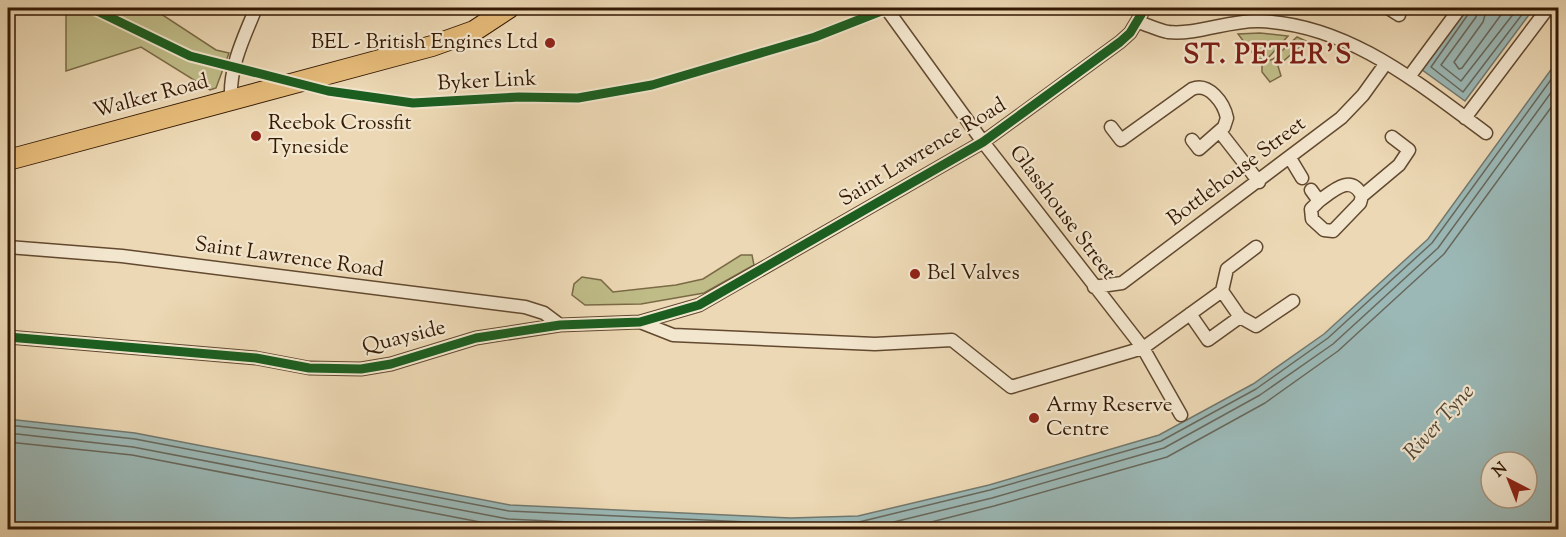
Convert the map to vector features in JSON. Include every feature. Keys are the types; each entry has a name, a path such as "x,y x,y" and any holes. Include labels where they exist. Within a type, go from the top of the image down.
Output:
{"main road":[{"name":"Walker Road","path":"8,160 432,46 474,31 508,8"}],"street":[{"path":"231,100 231,80 236,58 256,8"},
{"name":"Glasshouse Street","path":"886,8 983,142 1143,348 1181,416"},
{"name":"Saint Lawrence Road","path":"699,305 983,142 1120,42 1138,22 1145,8"},
{"path":"1388,8 1399,15"},
{"path":"1409,77 1460,8"},
{"path":"1465,118 1548,8"},
{"path":"1138,22 1174,32 1243,22 1287,24 1329,35 1409,77 1486,133"},
{"name":"Bottlehouse Street","path":"1094,287 1122,283 1259,182 1351,109 1386,63"},
{"path":"1111,127 1124,144 1197,87 1210,91 1227,114 1227,123 1220,132 1199,149 1192,140"},
{"path":"1220,132 1259,182"},
{"path":"1362,196 1356,186 1346,184 1311,208 1312,219 1324,230 1333,231 1360,203 1362,196 1400,165 1410,150 1392,136"},
{"path":"1290,158 1302,178"},
{"path":"1311,190 1319,201"},
{"name":"Saint Lawrence Road","path":"8,247 122,256 525,308 544,313 560,325"},
{"path":"640,322 673,335 875,344 952,340 1011,387 1143,348 1222,291 1227,269 1256,247"},
{"path":"1222,291 1240,316 1256,326 1293,301"},
{"name":"Quayside","path":"8,337 256,358 309,368 361,369 390,364 476,338 560,325 640,322 699,305"},
{"path":"1190,314 1208,340 1240,316"}],"shaded area":[{"path":"66,8 152,8 216,50 229,53 216,88 210,90 141,47 66,71"},
{"path":"1260,33 1288,36 1268,58 1257,59 1238,34"},
{"path":"1297,37 1306,41 1278,66 1281,76 1270,82 1262,72 1262,63 1273,59"},
{"path":"741,255 752,255 754,265 704,293 641,304 585,305 572,295 574,284 582,277 601,280 613,292 676,285 703,279"}],"water":[{"path":"1466,8 1534,8 1465,101 1421,69"},
{"name":"River Tyne","path":"1558,60 1558,529 8,529 8,419 135,433 510,505 791,518 858,516 989,485 1159,435 1253,384 1324,334 1428,239"}],"cycle path":[{"name":"Byker Link","path":"91,8 190,56 328,91 413,103 519,97 578,98 652,85 815,37 889,8"},
{"path":"8,337 256,358 309,368 361,369 391,364 476,338 560,325 640,322 699,305 983,142 1120,42 1130,33 1145,8"}],"place":[{"name":"BEL - British Engines Ltd","path":"550,43"},
{"name":"Reebok Crossfit Tyneside","path":"256,136"},
{"name":"Bel Valves","path":"915,274"},
{"name":"Army Reserve Centre","path":"1034,418"}],"district":[{"name":"ST. PETER'S","path":"1268,56"}]}
